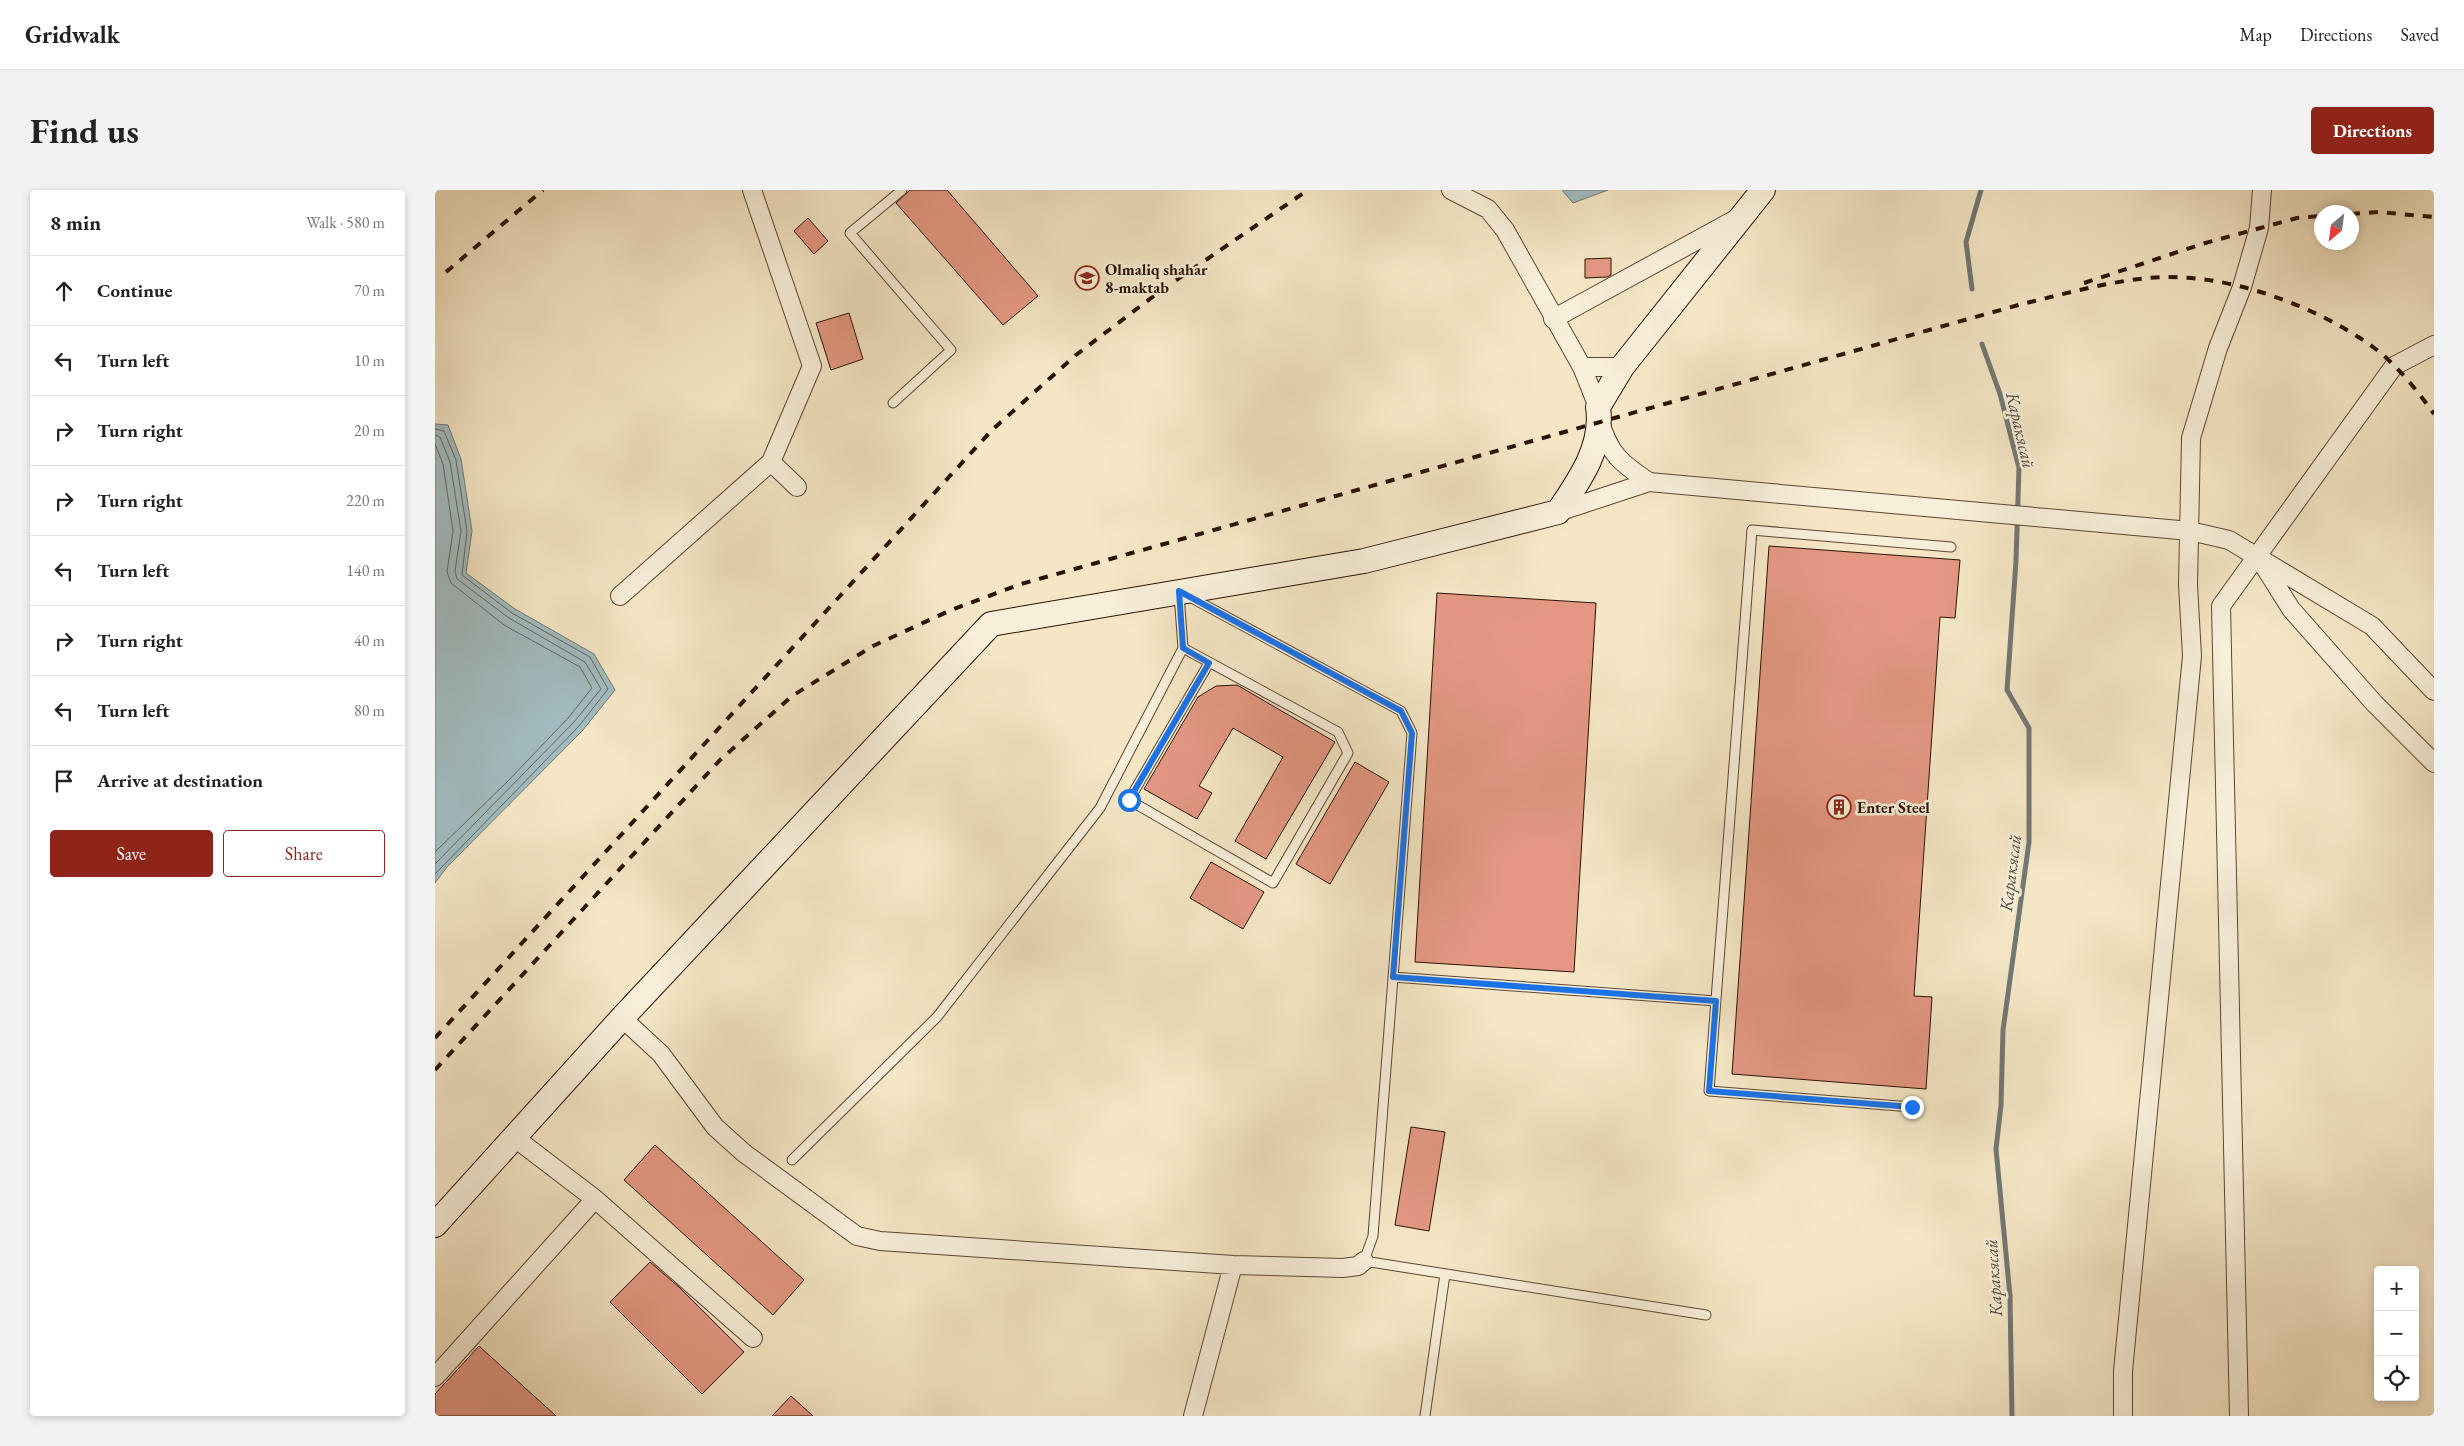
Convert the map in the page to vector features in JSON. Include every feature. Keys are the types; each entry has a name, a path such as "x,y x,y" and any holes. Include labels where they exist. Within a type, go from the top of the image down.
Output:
{"street":[{"path":"620,596 771,462 812,366 752,190"},
{"path":"1451,190 1489,209 1505,230 1553,320 1582,367 1599,414 1607,444 1624,464 1649,482"},
{"path":"1558,512 1586,470 1599,414 1622,367 1763,190"},
{"path":"2123,1416 2123,1371 2192,656 2188,586 2191,438 2218,348 2242,288 2259,228 2262,190"},
{"path":"1553,320 1743,215"},
{"path":"2239,1416 2221,606 2394,366 2434,345"},
{"path":"1582,367 1622,367"},
{"path":"771,462 797,487"},
{"path":"435,1226 622,1018 991,624 1364,561 1558,512 1649,482 2189,531 2229,540 2372,626 2434,690"},
{"path":"2258,556 2291,609 2374,703 2434,763"},
{"path":"622,1018 661,1054 715,1127 743,1153 857,1236 880,1242 1233,1265 1343,1268 1358,1266 1364,1261"},
{"path":"515,1138 595,1199 753,1338"},
{"path":"435,1377 595,1199"},
{"path":"1193,1416 1233,1265"}],"lane":[{"path":"893,403 951,350 850,233 902,190"},
{"path":"1912,1107 1709,1091 1752,530 1951,547"},
{"path":"792,1160 937,1017 1100,808 1183,648 1179,591"},
{"path":"1179,591 1401,711 1412,733 1373,1236 1364,1261 1706,1315"},
{"path":"1183,648 1338,732 1348,753 1273,883 1129,800 1209,663"},
{"path":"1393,977 1716,1001"},
{"path":"1425,1416 1445,1274"}],"water":[{"path":"1562,190 1608,190 1573,203"},
{"path":"435,424 448,425 461,459 472,531 466,573 515,609 594,654 615,690 583,730 447,867 435,883"}],"building":[{"path":"910,190 947,190 1038,296 1003,325 896,203"},
{"path":"808,218 828,241 814,254 794,231"},
{"path":"1611,258 1611,275 1607,277 1585,278 1585,259"},
{"path":"849,313 863,359 831,370 816,323"},
{"name":"Enter Steel","path":"1769,546 1960,560 1955,618 1940,617 1914,996 1932,997 1926,1089 1732,1074"},
{"path":"1437,593 1596,603 1574,972 1415,962"},
{"path":"1237,685 1335,742 1266,859 1235,841 1283,757 1233,728 1199,786 1212,793 1197,819 1144,789 1198,697 1216,686"},
{"path":"1355,762 1389,782 1330,884 1296,864"},
{"path":"1211,862 1264,892 1243,929 1190,898"},
{"path":"1411,1127 1445,1132 1429,1231 1395,1225"},
{"path":"655,1145 804,1280 773,1315 624,1180"},
{"path":"650,1262 680,1288 744,1352 702,1394 610,1302"},
{"path":"479,1346 556,1416 435,1416 435,1394"},
{"path":"791,1396 813,1416 772,1416"}],"waterway":[{"name":"Каракясай","path":"1972,289 1966,242 1981,190"},
{"name":"Каракясай","path":"1982,344 2000,394 2019,468 2016,561 2007,690 2029,728 2029,842 2003,1030 2001,1105 1996,1149 2010,1296 2012,1416"}],"railway":[{"path":"446,272 543,190"},
{"path":"435,1038 992,430 1076,355 1159,292 1308,190"},
{"path":"2359,213 2378,212 2434,217"},
{"path":"2084,283 2202,244 2297,218 2314,217"},
{"path":"435,1070 720,760 792,696 873,646 951,610 1021,584 2022,304 2117,282 2148,278 2177,277 2236,285 2295,304 2323,317 2373,347 2406,378 2434,414"}],"place":[{"name":"Olmaliq shahar 8-maktab","path":"1087,278"},
{"name":"Enter Steel","path":"1839,807"}],"route":[{"path":"1129,800 1209,663 1183,648 1179,591 1380,702 1401,711 1412,733 1393,977 1716,1001 1709,1091 1912,1107"}]}
